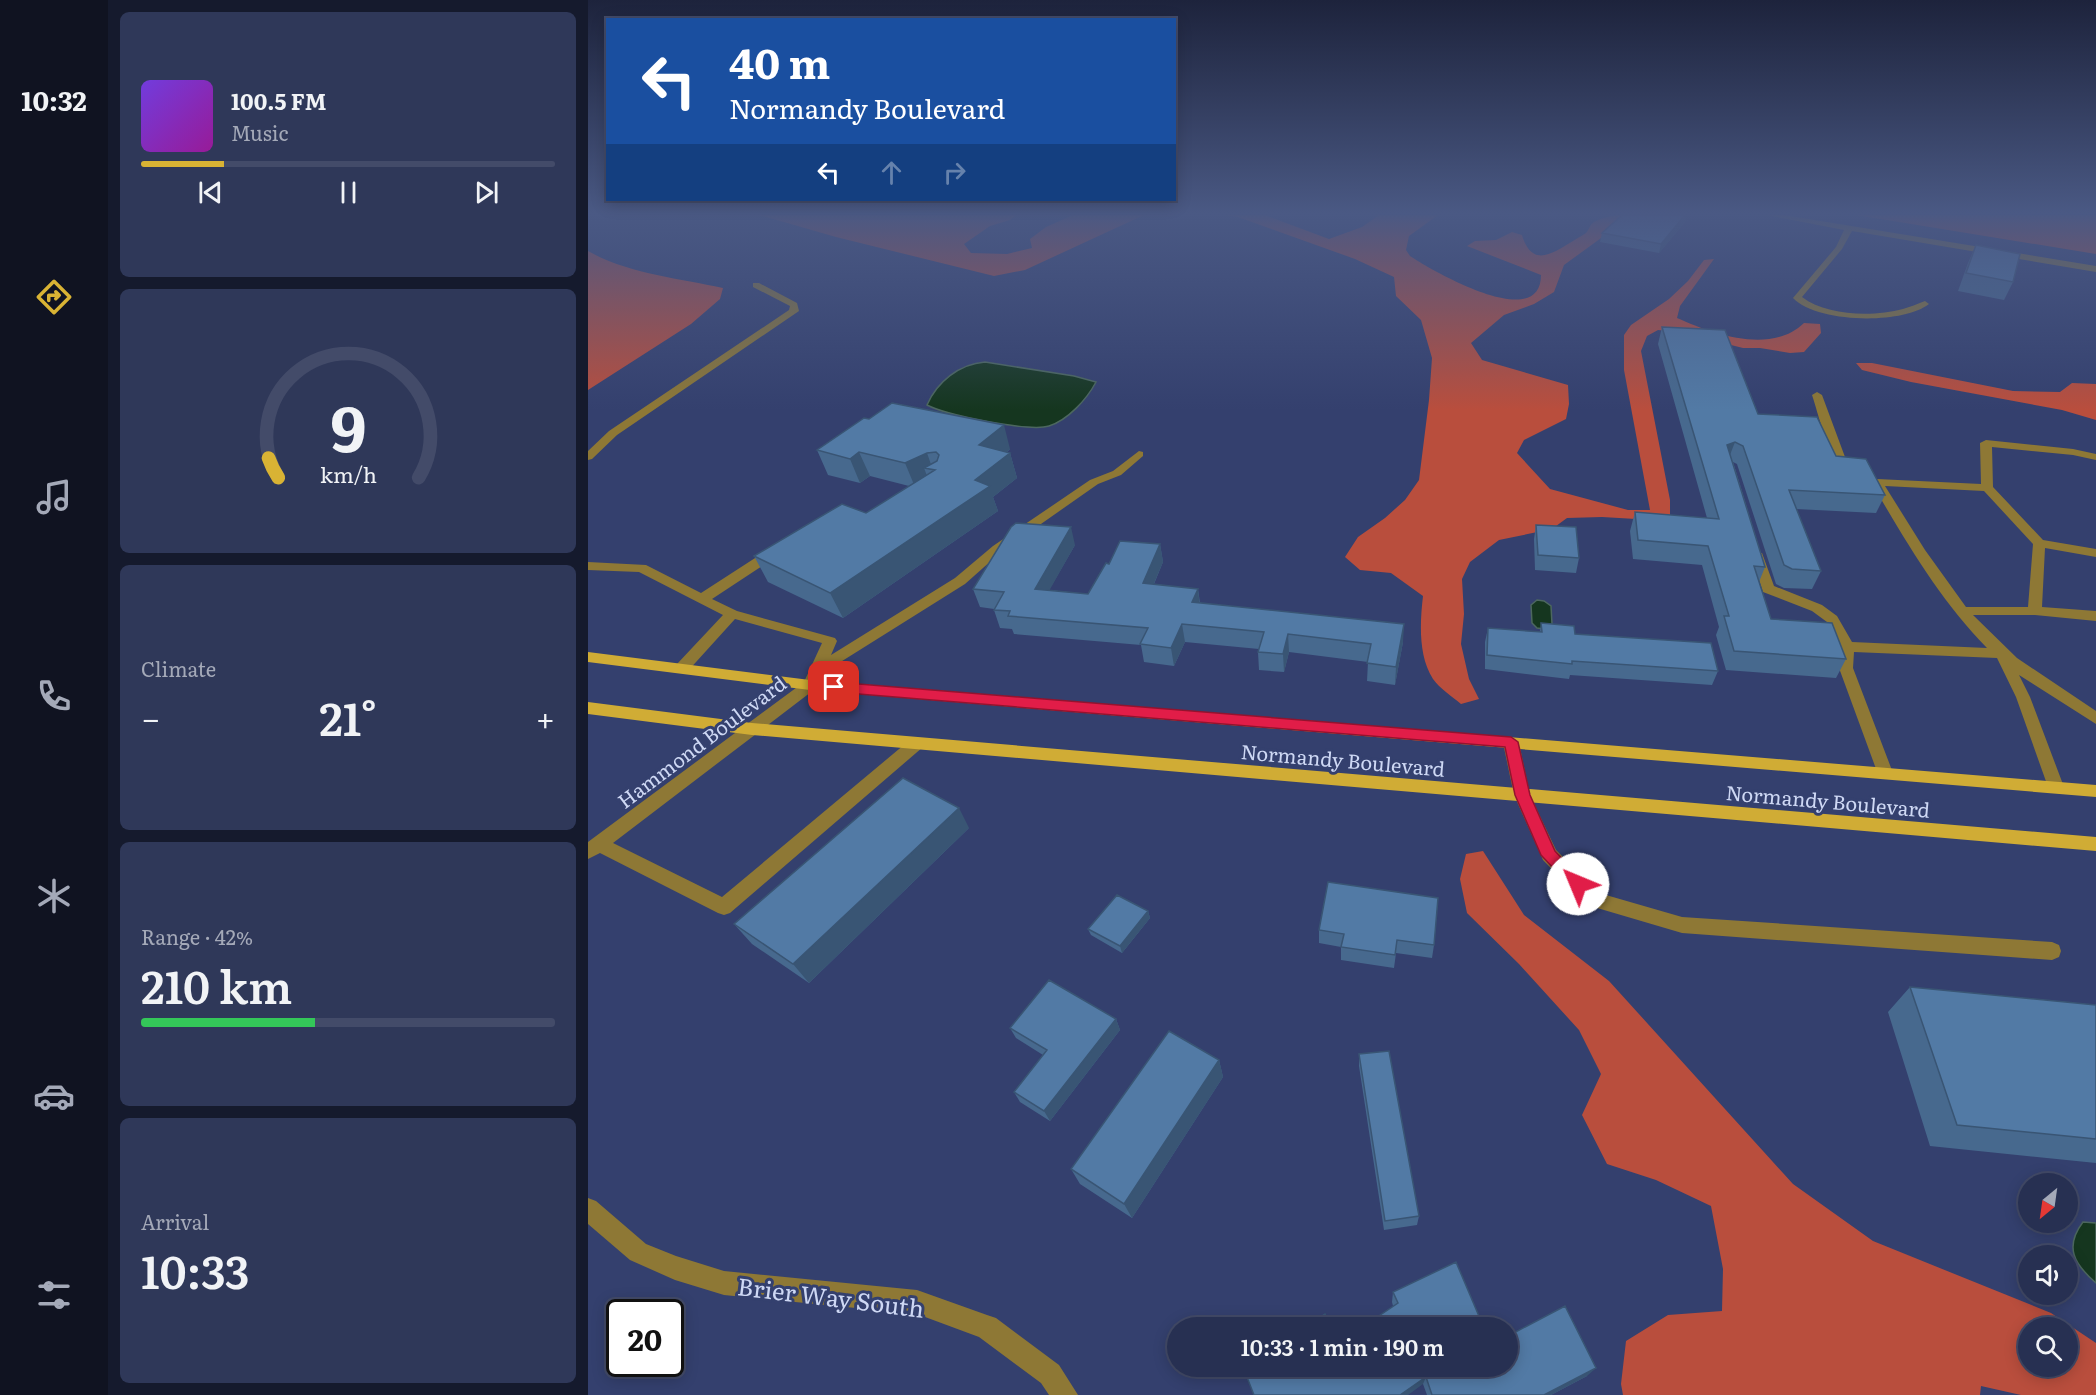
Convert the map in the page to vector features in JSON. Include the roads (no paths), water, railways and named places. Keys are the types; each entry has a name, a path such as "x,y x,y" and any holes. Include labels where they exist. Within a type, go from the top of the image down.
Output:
{"main road":[{"name":"Normandy Boulevard","path":"588,657 682,668 814,677 1511,742 2096,791"},
{"name":"Normandy Boulevard","path":"588,708 752,729 2096,844"}],"street":[{"path":"1811,280 1797,298 1802,304 1824,312 1898,313 1925,304"},
{"path":"588,457 613,433 794,311 794,305 756,285"},
{"path":"1817,395 1840,459 1877,482 1927,565 1963,611 2002,653 2096,718"},
{"path":"2096,457 2073,452 1986,443 1987,488 2039,543 2096,553"},
{"name":"Hammond Boulevard","path":"593,848 752,729 814,677 960,581 997,549 1094,482 1117,473 1139,454"},
{"path":"1877,482 1987,488"},
{"path":"2035,611 2039,543"},
{"path":"702,599 771,553 789,546"},
{"path":"1755,548 1768,589 1817,608 1832,620 1847,647 1846,669 1885,773"},
{"path":"588,566 641,568 732,614 830,641 814,677"},
{"path":"1963,611 2035,611 2096,616"},
{"path":"682,668 732,614"},
{"path":"1847,647 2002,653"},
{"path":"2002,653 2023,697 2056,788"},
{"path":"1511,742 1522,795 1549,855 1593,899 1682,925 2052,951"},
{"path":"593,848 724,907 917,743"},
{"name":"Brier Way South","path":"588,1209 638,1252 675,1268 724,1284 917,1302 987,1327 1050,1374 1065,1395"}]}
